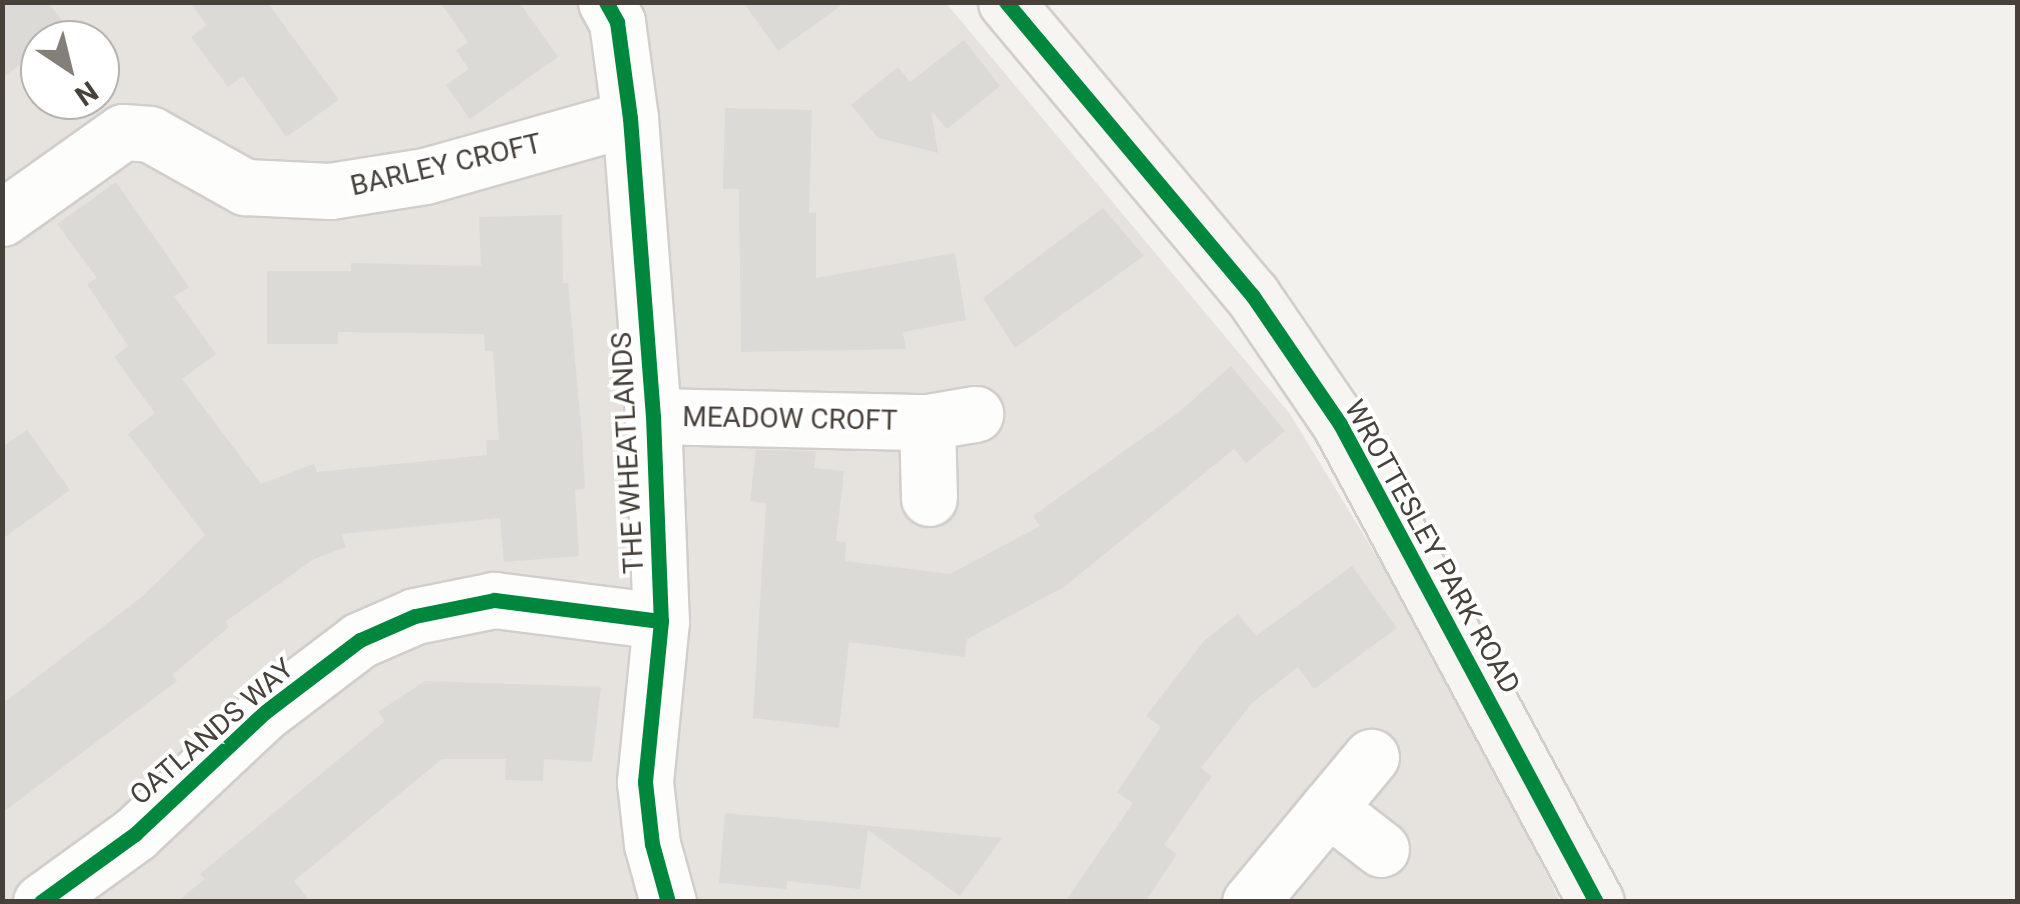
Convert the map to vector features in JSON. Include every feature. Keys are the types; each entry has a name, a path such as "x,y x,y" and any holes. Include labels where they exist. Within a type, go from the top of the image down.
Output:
{"street":[{"name":"THE WHEATLANDS","path":"606,2 617,22 630,118 653,416 661,621 645,782 652,844 668,902"},
{"name":"WROTTESLEY PARK ROAD","path":"1006,2 1252,295 1340,424 1596,902"},
{"name":"BARLEY CROFT","path":"2,218 123,132 150,134 245,187 330,191 424,176 630,118"},
{"name":"MEADOW CROFT","path":"653,416 951,418 929,498"},
{"name":"OATLANDS WAY","path":"41,902 135,834 265,712 374,634 415,616 494,600 661,621"},
{"path":"1250,902 1371,756"},
{"path":"1328,808 1381,849"}],"shaded area":[{"path":"2,3 946,3 1290,414 1428,641 1560,901 3,901"}],"building":[{"path":"2,2 48,2 61,20 20,20 20,65 2,78"},
{"path":"189,2 267,2 339,100 286,137 243,76 228,87 191,37 207,25"},
{"path":"440,2 519,2 558,57 470,119 446,85 469,69 456,50 468,42"},
{"path":"743,2 846,2 778,51"},
{"path":"964,40 1000,86 947,129 931,110 938,153 878,138 851,105 898,67 910,82"},
{"path":"725,108 812,110 809,213 816,213 816,278 955,253 966,320 903,332 906,349 741,352 739,189 723,189"},
{"path":"116,182 189,287 174,296 216,354 182,379 261,484 314,464 317,472 487,455 486,440 499,440 493,351 485,351 484,334 338,332 338,344 267,344 267,271 351,271 351,263 481,266 479,217 562,215 563,283 568,283 585,489 575,490 579,556 504,562 500,518 341,534 346,547 314,559 225,622 229,627 172,675 177,681 2,813 2,704 143,596 205,535 128,434 155,413 114,357 128,346 87,284 97,278 57,224"},
{"path":"1103,208 1144,256 1015,348 983,298"},
{"path":"1231,366 1285,431 1246,463 1234,449 1064,587 967,639 965,657 849,642 839,728 753,718 766,503 750,501 756,450 816,451 814,468 844,471 836,541 846,542 845,561 950,574 1040,526 1033,516 1179,412"},
{"path":"27,430 70,490 2,539 2,447"},
{"path":"1352,566 1397,628 1314,689 1298,667 1252,703 1201,768 1212,776 1164,845 1177,854 1145,902 1065,902 1133,803 1117,792 1161,727 1146,716 1204,641 1238,614 1256,636"},
{"path":"425,681 601,687 592,762 544,759 543,781 505,780 506,759 442,759 294,881 311,902 176,902 205,879 200,874 385,721 378,712"},
{"path":"725,813 1002,838 960,896 868,830 860,889 787,881 786,889 719,883"}],"cycle path":[{"path":"606,2 617,22 630,118 653,416 661,621 645,782 652,844 668,902"},
{"path":"1006,2 1252,295 1340,424 1596,902"},
{"path":"41,902 135,834 265,712 360,640 415,616 494,600 661,621"}]}
